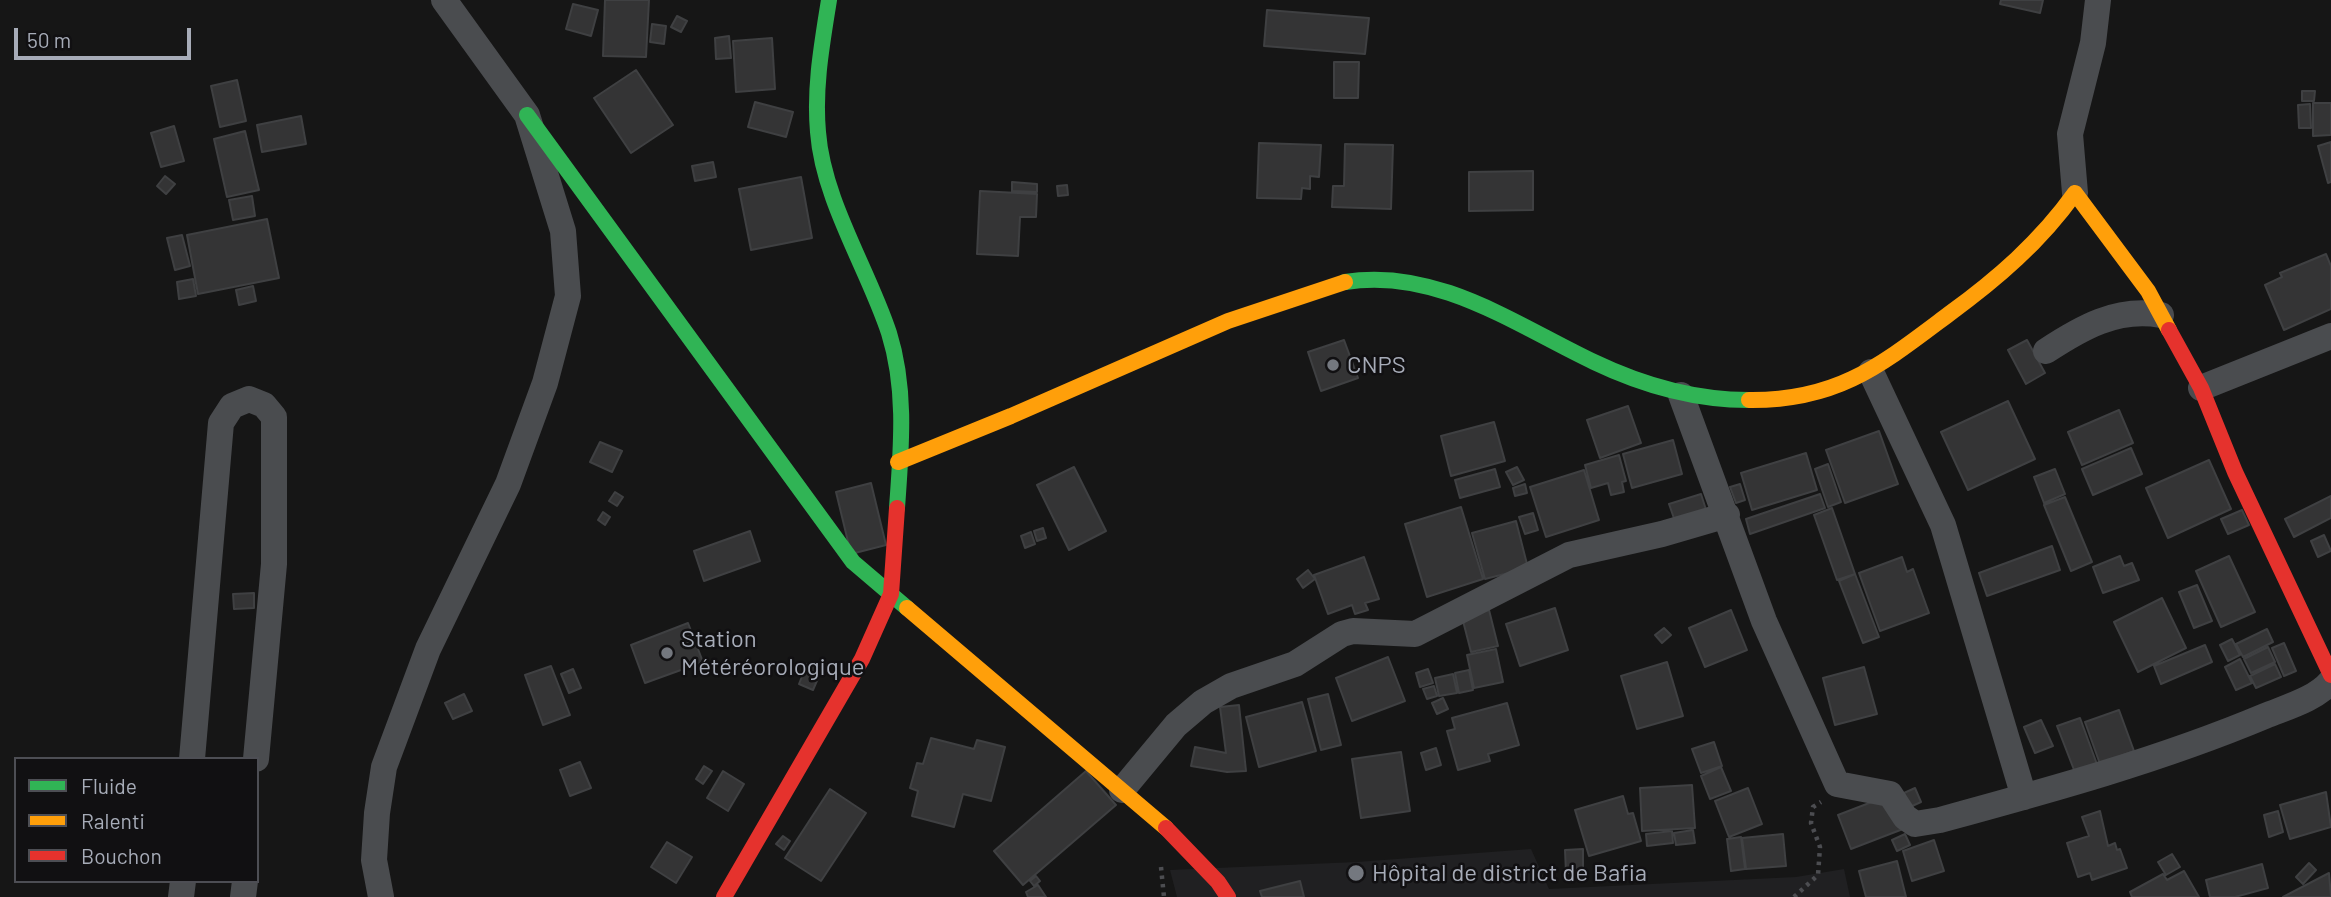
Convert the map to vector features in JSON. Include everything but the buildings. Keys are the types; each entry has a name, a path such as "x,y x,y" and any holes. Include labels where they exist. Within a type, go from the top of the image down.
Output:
{"street":[{"path":"444,0 776,455 830,534 853,562 1161,821 1218,882 1228,897"},
{"path":"724,897 762,827 823,729 862,659 891,594 902,432 899,377 890,334 833,194 818,135 817,80 829,0"},
{"path":"2098,0 2093,43 2070,134 2075,193 2110,237 2161,315 2201,388 2235,472 2331,675"},
{"path":"380,897 374,860 384,767 428,649 508,484 545,383 568,296 564,231 527,116"},
{"path":"898,462 987,428 1231,317 1330,285 1375,279 1412,284 1455,295 1598,364 1681,395 1716,401 1795,397 1848,382 1871,372 1984,289 2029,251 2050,229 2075,193"},
{"path":"2046,351 2078,330 2115,315 2144,312 2161,315"},
{"path":"2201,388 2331,336"},
{"path":"1871,372 1943,525 2024,797"},
{"path":"1681,395 1764,621 1838,784 1890,794 1905,817 1914,824 1940,820 2140,763 2296,703 2325,689 2331,681"},
{"path":"192,757 221,422 232,406 249,399 264,405 274,417 274,564 256,757"},
{"path":"1122,790 1167,734 1203,702 1231,686 1295,664 1342,634 1353,631 1415,634 1569,555 1662,534 1727,515"}],"path":[{"path":"1794,897 1818,875 1820,847 1811,823 1813,807 1833,795 1838,784"}],"shaded area":[{"name":"Hôpital de district de Bafia","path":"1531,849 1549,889 1796,877 1844,869 1850,897 1177,897 1170,870 1357,862"}],"traffic: fast":[{"path":"829,0 818,82 818,132 828,183 880,309 895,355 901,420 897,508"},
{"path":"527,115 853,562 907,608"},
{"path":"1345,282 1379,280 1411,283 1443,291 1505,316 1631,378 1689,394 1749,400"}],"traffic: slow":[{"path":"1749,400 1780,399 1808,394 1833,387 1879,364 1967,301 2001,273 2047,228 2075,193 2148,291 2169,330"},
{"path":"898,462 1228,321 1345,282"},
{"path":"907,608 1166,828"}],"traffic: jam":[{"path":"2169,330 2201,388 2235,472 2331,675"},
{"path":"724,897 862,659 891,594 897,508"},
{"path":"1166,828 1218,882 1228,897"}],"place":[{"name":"CNPS","path":"1333,365"},
{"name":"Station Météréorologique","path":"667,653"},
{"name":"Hôpital de district de Bafia","path":"1356,873"}]}
